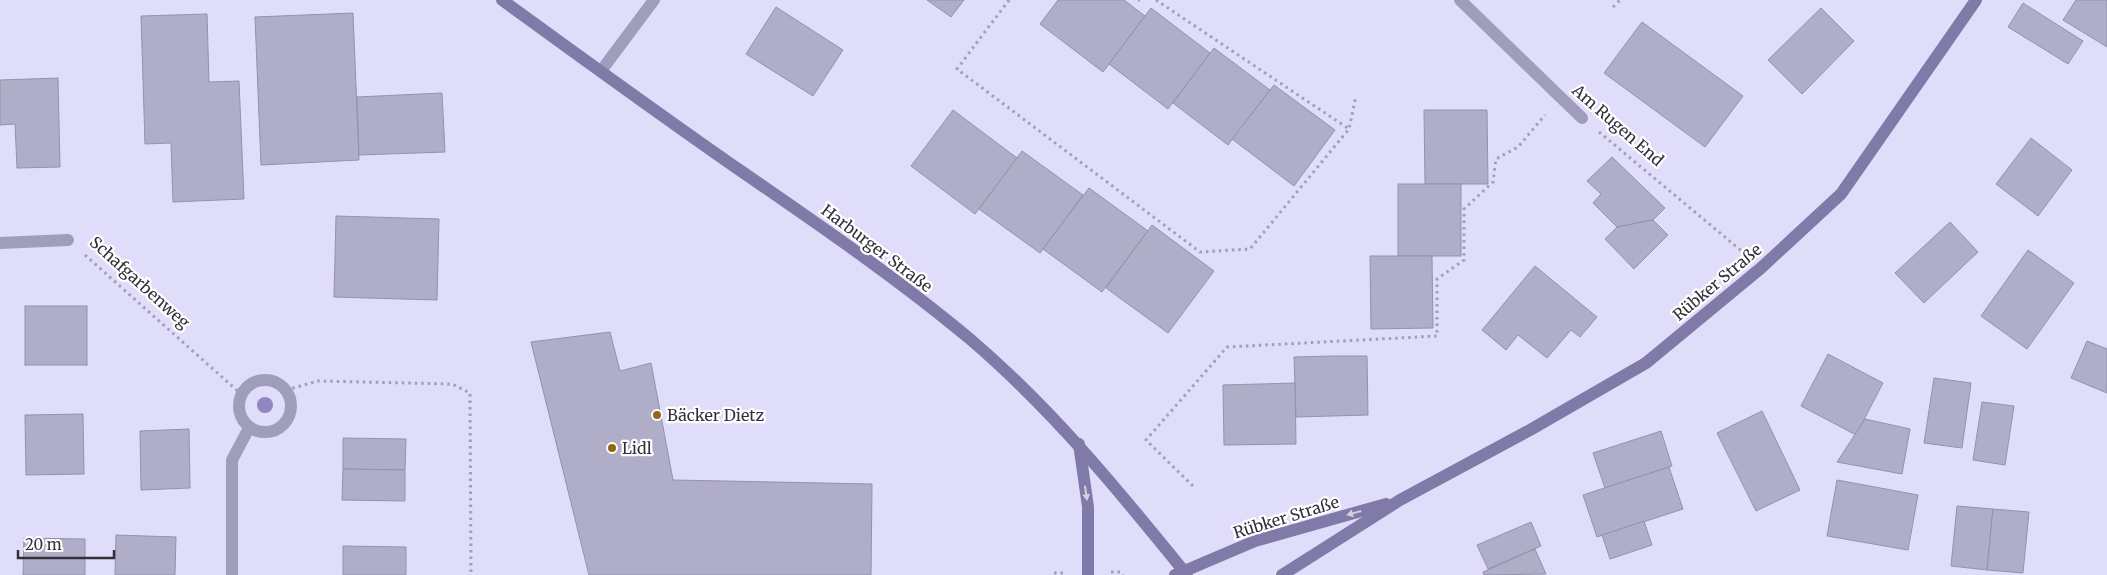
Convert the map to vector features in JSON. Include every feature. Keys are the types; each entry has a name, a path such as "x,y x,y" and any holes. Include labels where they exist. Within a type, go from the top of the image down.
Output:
{"street":[{"name":"Harburger Straße","path":"502,0 740,170 861,253 970,339 1079,444 1182,574"},
{"path":"601,71 654,0"},
{"name":"Am Rugen End","path":"1460,0 1582,118"},
{"name":"Rübker Straße","path":"1282,575 1400,500 1530,430 1646,363 1761,268 1841,194 1976,0"},
{"name":"Schafgarbenweg","path":"0,243 68,240"},
{"path":"266,380 277,383 286,390 291,400 291,412 286,422 277,430 266,433 249,428 239,413 238,403 241,394 248,386 266,380"},
{"path":"232,575 232,460 249,428"},
{"path":"1079,444 1088,507 1090,545 1088,575"},
{"name":"Rübker Straße","path":"1182,574 1255,541 1400,500"},
{"path":"1301,575 1309,558"}],"path":[{"path":"1010,0 957,69 1200,252 1250,249 1349,129 1356,96"},
{"path":"1156,0 1349,129"},
{"path":"1613,7 1620,0"},
{"path":"1193,486 1146,440 1227,347 1437,336 1437,279 1464,260 1464,209 1493,182 1496,159 1518,147 1560,97"},
{"name":"Am Rugen End","path":"1582,118 1761,268"},
{"name":"Schafgarbenweg","path":"68,240 241,394"},
{"path":"286,390 318,381 452,384 470,392 471,575"}],"building":[{"path":"927,0 964,0 951,17"},
{"path":"1058,0 1124,0 1145,16 1103,72 1040,24"},
{"path":"2076,0 2107,0 2107,47 2063,20"},
{"path":"2023,3 2083,41 2068,64 2008,27"},
{"path":"776,7 843,50 813,96 746,54"},
{"path":"1151,8 1210,53 1168,109 1109,64"},
{"path":"1821,8 1854,41 1802,94 1768,60"},
{"path":"353,13 359,160 261,165 255,17"},
{"path":"207,14 209,82 239,81 244,199 173,202 171,143 145,144 141,16"},
{"path":"1642,22 1743,96 1705,147 1604,73"},
{"path":"1214,48 1270,90 1228,145 1173,103"},
{"path":"58,78 60,167 17,168 15,124 0,125 0,80"},
{"path":"1274,85 1335,130 1294,186 1232,139"},
{"path":"442,93 445,152 359,155 357,97"},
{"path":"953,110 1017,158 975,214 911,166"},
{"path":"1424,110 1487,110 1488,184 1425,184"},
{"path":"2031,138 2072,170 2038,216 1996,184"},
{"path":"1022,151 1083,195 1040,253 979,209"},
{"path":"1612,157 1665,208 1653,220 1617,227 1593,203 1601,194 1587,181"},
{"path":"1398,184 1461,184 1461,256 1398,256"},
{"path":"1089,188 1148,231 1102,292 1043,249"},
{"path":"336,216 439,219 437,300 334,297"},
{"path":"1653,220 1668,235 1634,269 1605,239 1617,227"},
{"path":"1950,222 1978,252 1924,303 1895,273"},
{"path":"1152,225 1214,271 1168,333 1106,288"},
{"path":"2028,250 2074,283 2027,349 1981,316"},
{"path":"1370,256 1432,256 1433,328 1371,329"},
{"path":"1535,266 1597,317 1580,337 1571,330 1547,358 1518,335 1506,350 1482,330"},
{"path":"25,306 87,306 87,365 25,365"},
{"name":"Lidl","path":"610,332 620,371 651,363 673,480 872,484 871,575 589,575 531,342"},
{"path":"2087,341 2107,349 2107,393 2071,378"},
{"path":"1828,354 1883,383 1856,435 1801,406"},
{"path":"1367,356 1368,415 1296,417 1294,357"},
{"path":"1934,378 1971,383 1962,448 1924,443"},
{"path":"1295,383 1296,444 1224,445 1223,385"},
{"path":"1982,402 2014,406 2005,465 1973,460"},
{"path":"1762,411 1800,490 1756,511 1717,433"},
{"path":"83,414 84,474 26,475 25,415"},
{"path":"1865,419 1910,429 1902,474 1837,462"},
{"path":"189,429 190,488 141,490 140,431"},
{"path":"1661,431 1672,466 1605,488 1593,453"},
{"path":"343,438 406,439 405,470 343,469"},
{"path":"1669,467 1683,509 1597,537 1583,495"},
{"path":"343,469 405,470 405,501 342,500"},
{"path":"1837,480 1918,495 1908,550 1827,536"},
{"path":"1957,506 1993,509 1987,570 1951,566"},
{"path":"1993,509 2029,512 2023,573 1987,570"},
{"path":"1644,521 1652,545 1610,559 1602,535"},
{"path":"1531,522 1541,546 1488,569 1477,545"},
{"path":"116,535 176,537 175,575 115,575"},
{"path":"24,538 85,539 85,575 23,575"},
{"path":"343,546 406,547 406,575 343,575"},
{"path":"1535,549 1546,574 1484,575 1483,572"}],"place":[{"name":"Bäcker Dietz","path":"657,415"},
{"name":"Lidl","path":"612,448"}]}
